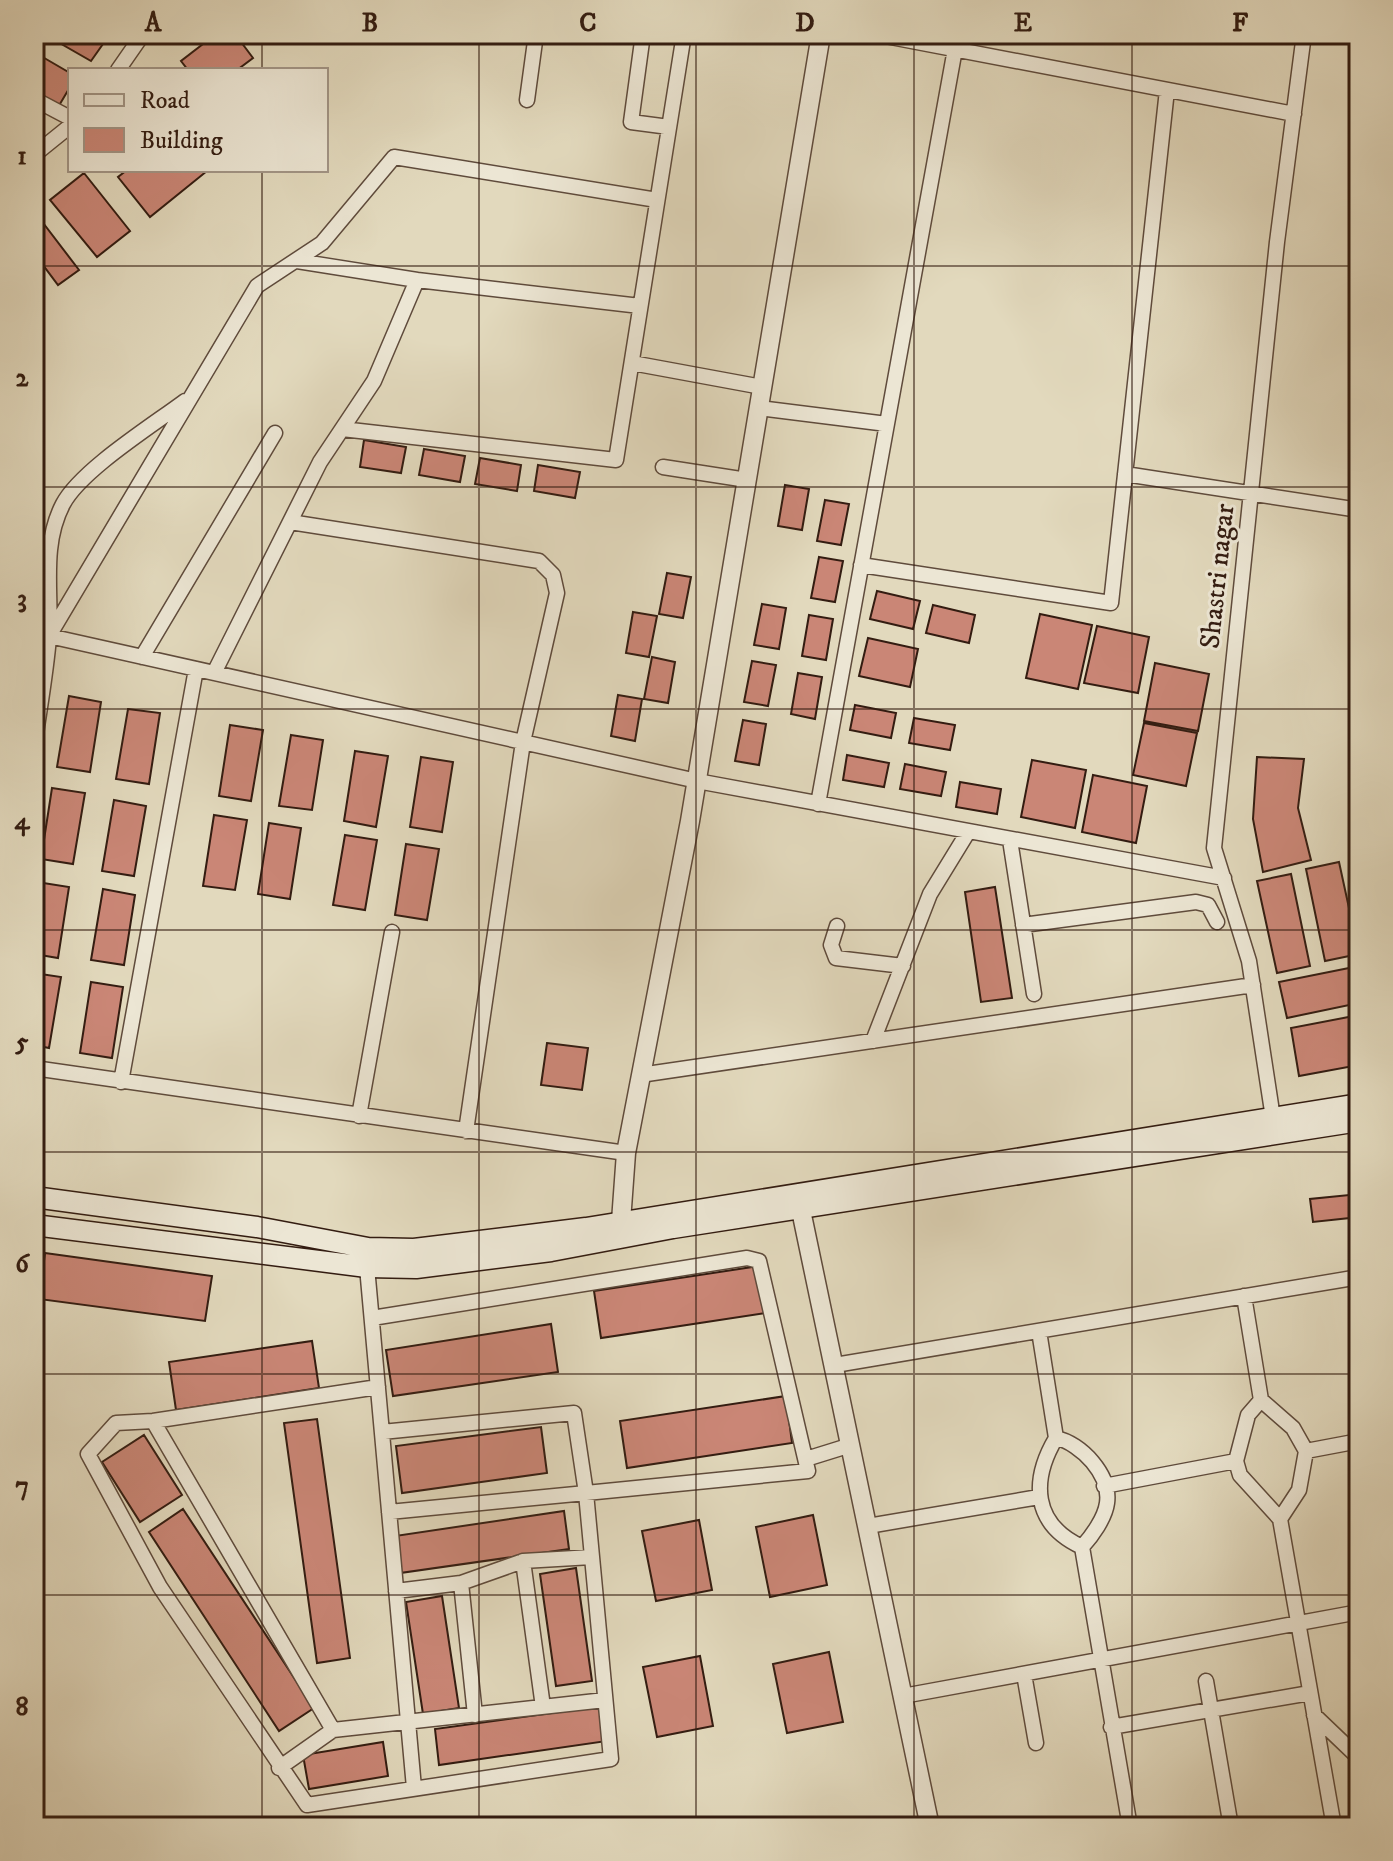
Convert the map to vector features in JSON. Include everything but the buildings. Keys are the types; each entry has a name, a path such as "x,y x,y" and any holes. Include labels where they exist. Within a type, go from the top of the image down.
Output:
{"main road":[{"path":"800,1202 1359,1104"},
{"path":"34,1197 257,1227 368,1248 414,1249 620,1230 1359,1121"},
{"path":"34,1225 367,1267 416,1268 551,1251 620,1230"}],"street":[{"path":"119,68 143,34"},
{"path":"527,100 536,34"},
{"path":"643,34 631,122 669,127"},
{"path":"342,429 616,460 684,34"},
{"path":"620,1230 626,1153 697,781 821,34"},
{"path":"875,34 1294,114"},
{"name":"Shastri nagar","path":"1273,1118 1253,985 1214,848 1251,491 1304,34"},
{"path":"818,804 955,49"},
{"path":"861,565 1111,603 1167,90"},
{"path":"34,99 68,117"},
{"path":"34,155 68,128"},
{"path":"49,636 262,280 322,243 388,162 401,156 657,200"},
{"path":"297,261 417,280 640,306"},
{"path":"214,673 320,462 374,381 417,280"},
{"path":"632,363 762,387"},
{"path":"34,748 49,636 46,577 53,531 64,503 88,475 191,396"},
{"path":"759,408 887,424"},
{"path":"142,657 275,433"},
{"path":"663,467 747,480"},
{"path":"1125,474 1359,510"},
{"path":"290,522 539,561 553,575 557,593 523,742 466,1131"},
{"path":"49,636 697,781 1224,878"},
{"path":"121,1082 196,669"},
{"path":"1359,720 1359,738"},
{"path":"873,1041 930,894 968,832"},
{"path":"1010,840 1034,994"},
{"path":"1023,925 1196,902 1208,905 1217,922"},
{"path":"837,926 831,945 836,958 903,966"},
{"path":"359,1116 392,932"},
{"path":"640,1075 1253,985"},
{"path":"34,1068 626,1153"},
{"path":"800,1202 930,1827"},
{"path":"372,1318 747,1258 759,1261 808,1471 389,1512"},
{"path":"367,1267 414,1788"},
{"path":"835,1365 1359,1277"},
{"path":"1244,1296 1261,1400 1293,1428 1306,1451 1299,1490 1280,1519"},
{"path":"1039,1331 1056,1438 1041,1462 1039,1497 1047,1518 1067,1540 1082,1547"},
{"path":"378,1387 153,1421 116,1423 88,1454 160,1587 279,1768 307,1805 611,1759 586,1493 574,1413 382,1432"},
{"path":"1261,1400 1248,1415 1236,1461 1240,1475 1280,1519 1334,1827"},
{"path":"153,1421 333,1730"},
{"path":"1056,1438 1069,1440 1098,1467 1108,1502 1093,1536 1082,1547"},
{"path":"1306,1451 1359,1441"},
{"path":"806,1459 851,1445"},
{"path":"1104,1486 1236,1461"},
{"path":"868,1526 1039,1497"},
{"path":"1082,1547 1130,1827"},
{"path":"396,1591 461,1583 523,1561 592,1557"},
{"path":"523,1561 543,1707"},
{"path":"461,1583 475,1715"},
{"path":"903,1696 1359,1612"},
{"path":"1024,1674 1036,1743"},
{"path":"1206,1681 1231,1827"},
{"path":"1111,1727 1310,1693"},
{"path":"279,1768 333,1730 605,1700"},
{"path":"1314,1715 1359,1758"}]}
